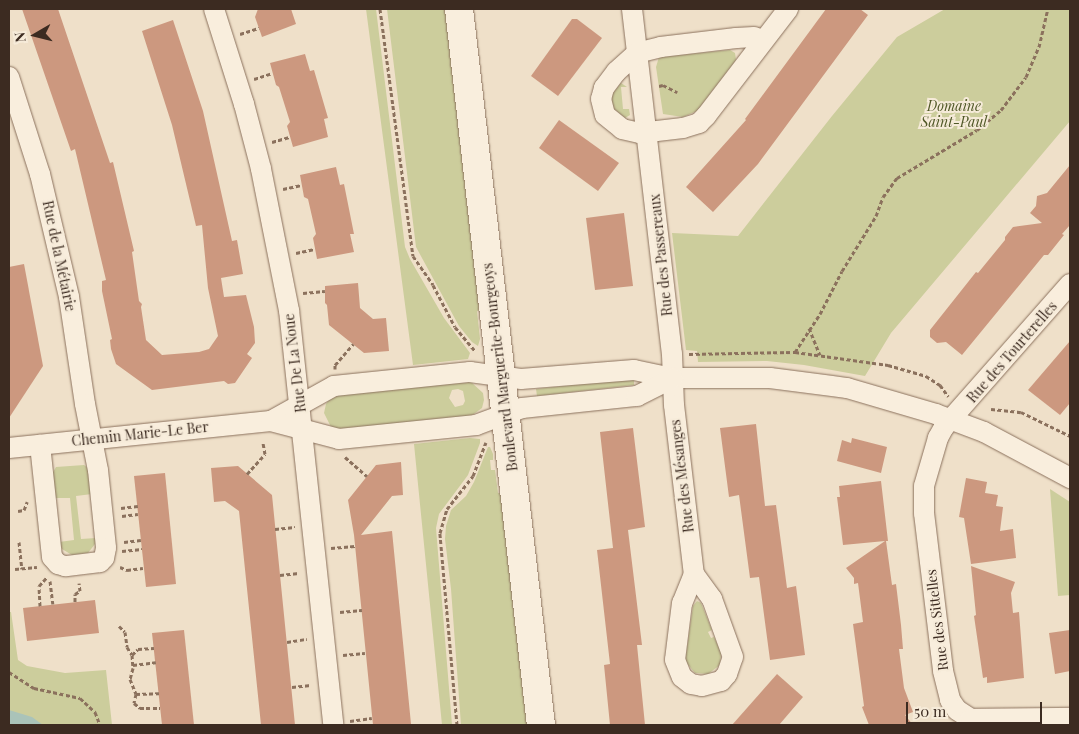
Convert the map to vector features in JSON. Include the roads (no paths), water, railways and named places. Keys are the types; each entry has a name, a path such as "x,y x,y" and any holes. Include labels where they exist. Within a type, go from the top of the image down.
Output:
{"street":[{"name":"Rue De La Noue","path":"214,9 244,104 268,201 289,310 341,723"},
{"name":"Boulevard Marguerite-Bourgeoys","path":"458,9 541,725"},
{"name":"Rue des Passereaux","path":"632,9 673,378"},
{"path":"763,40 754,37 736,38 661,47 637,53 608,81 602,94 601,104 605,115 622,129 631,132 647,133 683,128 698,123 706,116 788,9"},
{"name":"Rue de la Métairie","path":"9,77 40,174 63,267 98,470 106,553 100,562 71,566 58,564 52,557 40,445"},
{"name":"Rue des Tourterelles","path":"952,419 1070,284"},
{"name":"Chemin Marie-Le Ber","path":"271,421 334,386 470,372 522,379 634,370 673,378"},
{"path":"673,378 746,377 794,380 847,388 952,419 1003,441 1070,478"},
{"name":"Chemin Marie-Le Ber","path":"9,448 271,421 339,439 476,425 522,408 636,396 673,378"},
{"name":"Rue des Mésanges","path":"673,378 674,405 694,574 682,603 674,660 682,677 691,684 702,686 721,681 727,674 733,657 712,598 694,574"},
{"name":"Rue des Sittelles","path":"952,419 938,438 924,486 924,513 943,670 950,700 956,710 971,719 1070,718"}],"park label":[{"name":"Domaine Saint-Paul","path":"954,114"}]}
